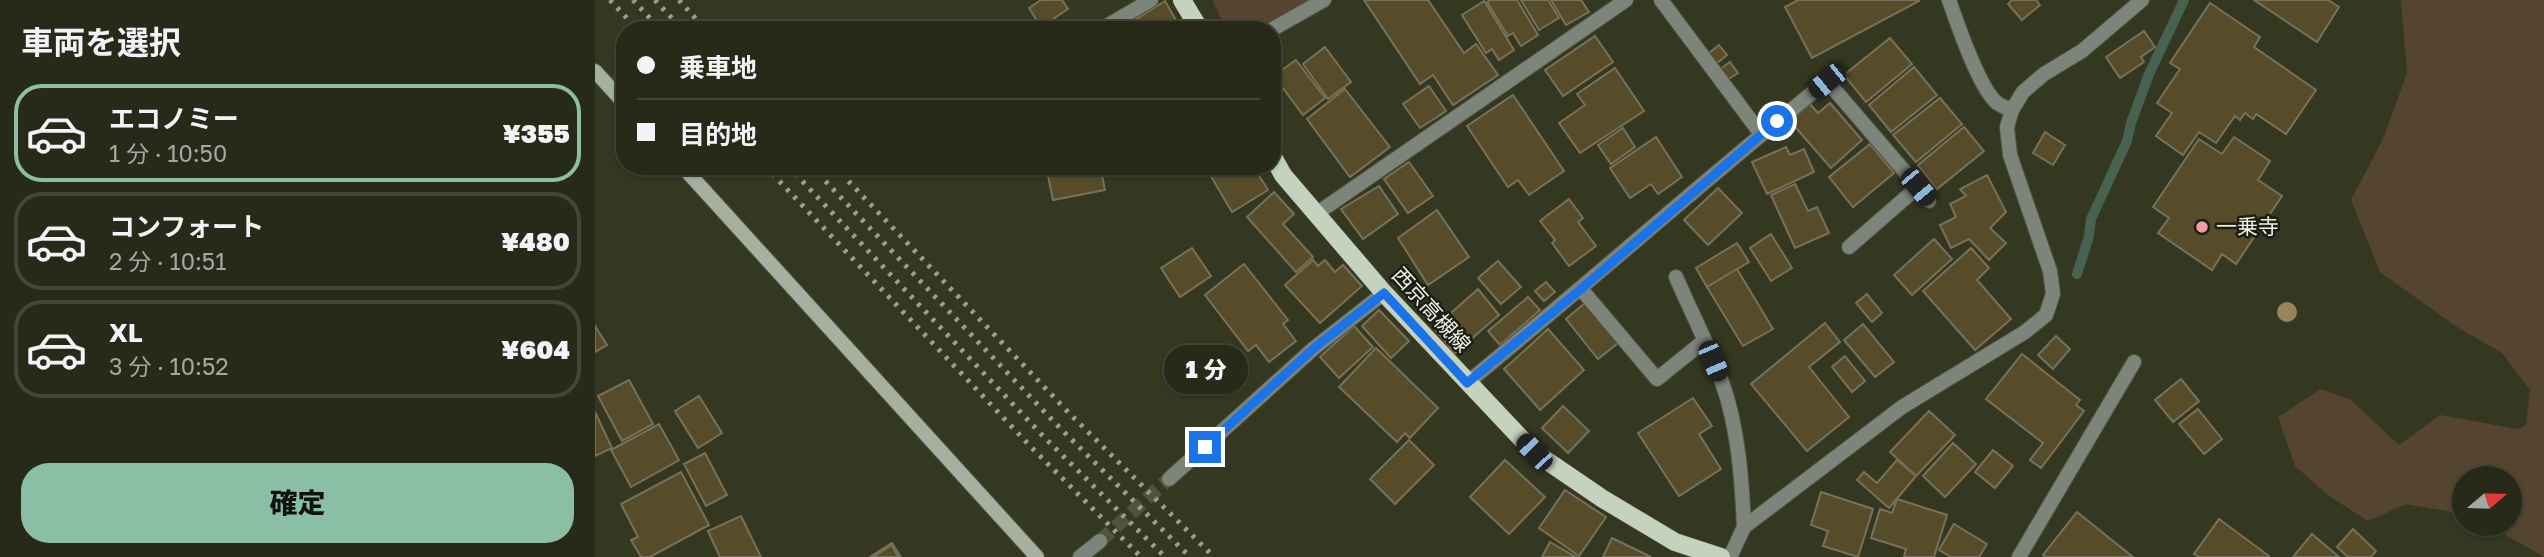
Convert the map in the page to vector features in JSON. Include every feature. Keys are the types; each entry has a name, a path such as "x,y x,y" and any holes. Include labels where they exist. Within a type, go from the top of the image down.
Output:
{"main road":[{"path":"1182,0 1195,21"},
{"name":"西京高槻線","path":"1281,171 1384,293 1534,452 1603,499 1675,542 1721,557"}],"street":[{"path":"1115,21 1151,0"},
{"path":"1281,24 1324,0"},
{"path":"1316,214 1626,0"},
{"path":"1661,0 1761,134"},
{"path":"1949,0 1965,45 1990,95 1998,104 2012,110"},
{"path":"1730,557 1744,527 1902,407 2025,332 2046,315 2053,294 2050,271 2010,155 2007,127 2012,110 2024,92 2044,74 2082,51 2142,0"},
{"path":"595,71 616,93"},
{"path":"1467,383 1827,81 1930,201"},
{"path":"690,175 1037,557"},
{"path":"1849,247 1918,187"},
{"path":"1676,277 1728,403 1737,449 1744,527"},
{"path":"1581,289 1657,379 1704,341"},
{"path":"1169,479 1313,349 1384,293"},
{"path":"2019,557 2134,362"},
{"path":"1080,557 1100,541"}],"shaded area":[{"path":"1212,0 1310,0 1272,21 1222,21"},
{"path":"2401,0 2544,0 2544,557 2508,536 2522,536 2522,466 2452,466 2452,512 2406,504 2368,521 2329,496 2295,466 2278,417 2321,389 2351,400 2399,445 2440,415 2517,429 2526,425 2530,390 2502,353 2457,327 2380,272 2351,200 2383,139 2407,73"}],"building":[{"path":"1041,0 1062,0 1068,9 1050,21 1037,21 1029,8"},
{"path":"1364,0 1428,0 1464,53 1476,44 1498,75 1453,105 1433,75 1420,84"},
{"path":"1517,0 1538,35 1521,46 1513,33 1508,36 1487,2"},
{"path":"1521,0 1548,0 1559,18 1539,30"},
{"path":"1551,0 1581,0 1589,12 1566,25"},
{"path":"1798,0 1919,1 1812,58 1785,7"},
{"path":"2012,0 2036,0 2040,5 2022,20 2008,4"},
{"path":"2254,0 2328,0 2339,7 2317,42"},
{"path":"1165,1 1177,21 1133,21"},
{"path":"1484,1 1514,50 1499,60 1492,49 1486,53 1462,15"},
{"path":"2210,3 2260,37 2254,47 2316,90 2286,134 2256,114 2253,119 2245,113 2240,120 2235,116 2216,143 2199,132 2183,155 2156,136 2172,113 2157,103 2180,69 2170,63"},
{"path":"2144,31 2155,47 2141,57 2144,62 2120,78 2106,57"},
{"path":"1595,36 1613,62 1563,96 1545,70"},
{"path":"1890,38 1912,64 1866,102 1844,75"},
{"path":"1719,45 1727,55 1716,64 1708,54"},
{"path":"1325,47 1351,82 1328,99 1303,64"},
{"path":"1296,60 1325,98 1303,115 1281,85 1281,71"},
{"path":"1730,62 1738,73 1727,80 1719,70"},
{"path":"1914,67 1937,95 1891,132 1869,105"},
{"path":"1615,68 1644,111 1580,153 1559,123 1585,105 1577,94"},
{"path":"1429,86 1446,111 1420,128 1403,104"},
{"path":"1345,89 1390,147 1350,177 1307,119"},
{"path":"1513,95 1564,171 1529,195 1518,180 1508,187 1467,126"},
{"path":"1940,98 1962,124 1916,162 1893,135"},
{"path":"1830,103 1862,140 1831,168 1790,121 1810,104 1818,113"},
{"path":"1964,127 1984,151 1937,189 1918,165"},
{"path":"1623,128 1635,147 1611,164 1598,145"},
{"path":"2045,132 2065,145 2053,165 2033,153"},
{"path":"1656,137 1682,177 1658,194 1651,184 1630,198 1610,168"},
{"path":"2234,137 2270,161 2258,180 2282,196 2236,264 2222,254 2212,270 2158,233 2169,218 2153,207 2199,139 2222,154"},
{"path":"1870,144 1894,173 1853,207 1829,177"},
{"path":"1786,147 1790,155 1804,149 1814,172 1767,194 1752,162"},
{"path":"1409,162 1433,196 1408,213 1384,179"},
{"path":"1048,175 1102,175 1105,190 1053,200"},
{"path":"1210,175 1259,175 1268,190 1232,212"},
{"path":"1987,175 2006,212 1990,228 2006,243 1989,260 1969,239 1951,248 1940,225 1956,217 1950,204 1966,196 1960,189"},
{"path":"1795,184 1808,211 1817,207 1829,233 1795,248 1771,195"},
{"path":"1379,186 1398,214 1363,239 1341,209"},
{"path":"1718,188 1742,213 1708,245 1684,220"},
{"path":"1274,192 1294,214 1283,224 1313,257 1296,272 1247,217"},
{"path":"1569,199 1583,218 1578,222 1596,246 1569,266 1552,243 1555,240 1540,221"},
{"path":"1437,210 1469,257 1428,285 1398,238"},
{"path":"1771,234 1792,268 1771,281 1750,248"},
{"path":"1934,239 1952,259 1912,295 1894,275"},
{"path":"1737,243 1749,262 1707,287 1696,268"},
{"path":"1192,248 1211,276 1180,297 1161,268"},
{"path":"1971,248 1989,268 1977,280 2011,319 1975,350 1923,291"},
{"path":"1313,260 1318,266 1325,260 1335,272 1343,265 1362,286 1320,323 1285,285"},
{"path":"1498,261 1521,287 1501,304 1478,278"},
{"path":"1244,264 1288,320 1283,324 1296,341 1269,362 1256,345 1248,351 1205,295"},
{"path":"1737,269 1773,329 1743,346 1707,287"},
{"path":"1546,282 1555,292 1544,301 1535,291"},
{"path":"1478,289 1499,315 1455,353 1434,328"},
{"path":"1867,294 1882,313 1872,322 1856,303"},
{"path":"1528,297 1540,310 1500,345 1488,331"},
{"path":"1585,303 1618,343 1598,359 1566,319"},
{"path":"1379,310 1409,341 1391,358 1362,326"},
{"path":"1825,323 1840,342 1809,367 1849,417 1807,451 1751,384"},
{"path":"1863,324 1894,362 1875,377 1844,340"},
{"path":"595,326 607,345 595,352"},
{"path":"1354,326 1373,347 1339,378 1320,357"},
{"path":"1548,329 1584,370 1540,410 1504,369"},
{"path":"2056,336 2070,349 2053,369 2038,355"},
{"path":"1376,348 1438,408 1410,438 1405,433 1397,442 1339,387"},
{"path":"2022,354 2080,400 2076,405 2084,411 2041,468 2030,460 2043,443 1986,399"},
{"path":"1845,356 1865,381 1852,392 1832,367"},
{"path":"2181,379 2199,401 2173,422 2155,400"},
{"path":"629,380 653,424 622,441 598,396"},
{"path":"699,396 722,433 698,448 675,411"},
{"path":"1693,398 1712,426 1699,434 1721,469 1679,496 1638,433"},
{"path":"1563,406 1589,431 1568,453 1542,428"},
{"path":"2198,409 2222,439 2204,454 2179,424"},
{"path":"1929,411 1955,435 1916,476 1890,452"},
{"path":"595,412 612,448 595,456"},
{"path":"659,424 679,460 631,487 611,450"},
{"path":"1409,440 1434,465 1395,504 1370,479"},
{"path":"1953,443 1976,464 1945,497 1923,476"},
{"path":"1993,450 2013,466 1995,488 1975,472"},
{"path":"705,453 727,495 706,506 684,464"},
{"path":"1505,460 1545,497 1509,534 1470,497"},
{"path":"1897,460 1916,476 1889,508 1857,480 1864,472 1877,483"},
{"path":"681,472 709,525 650,557 641,557 631,540 638,537 621,504"},
{"path":"1565,490 1606,517 1579,556 1539,528"},
{"path":"1821,492 1873,509 1858,557 1823,546 1828,531 1811,525"},
{"path":"1897,499 1947,515 1934,557 1904,557 1906,549 1871,538 1880,509 1892,513"},
{"path":"2077,512 2133,557 2043,555"},
{"path":"741,516 761,557 720,557 708,531"},
{"path":"2219,519 2269,556 2199,557 2194,554"},
{"path":"1954,524 1987,544 1979,557 1951,557 1939,550"},
{"path":"2353,529 2376,551 2371,557 2348,557 2337,547"},
{"path":"2312,534 2339,557 2293,557"},
{"path":"1612,538 1651,557 1603,557"},
{"path":"1550,542 1576,557 1542,557"},
{"path":"892,543 901,557 870,557"},
{"path":"892,545 898,557 873,557"}],"waterway":[{"path":"2077,274 2089,236 2091,219 2127,141 2149,74 2184,0"}],"tunnel":[{"path":"1100,541 1169,479"}],"railway":[{"path":"610,0 630,21"},
{"path":"633,0 653,21"},
{"path":"655,0 675,21"},
{"path":"679,0 698,21"},
{"path":"774,175 1032,448 1141,557"},
{"path":"796,175 1043,436 1165,557"},
{"path":"820,175 1056,424 1190,557"},
{"path":"843,175 1068,412 1214,557"}],"place":[{"name":"一乗寺","path":"2202,227"}],"route":[{"path":"1205,447 1313,349 1384,293 1467,383 1777,121"}]}
